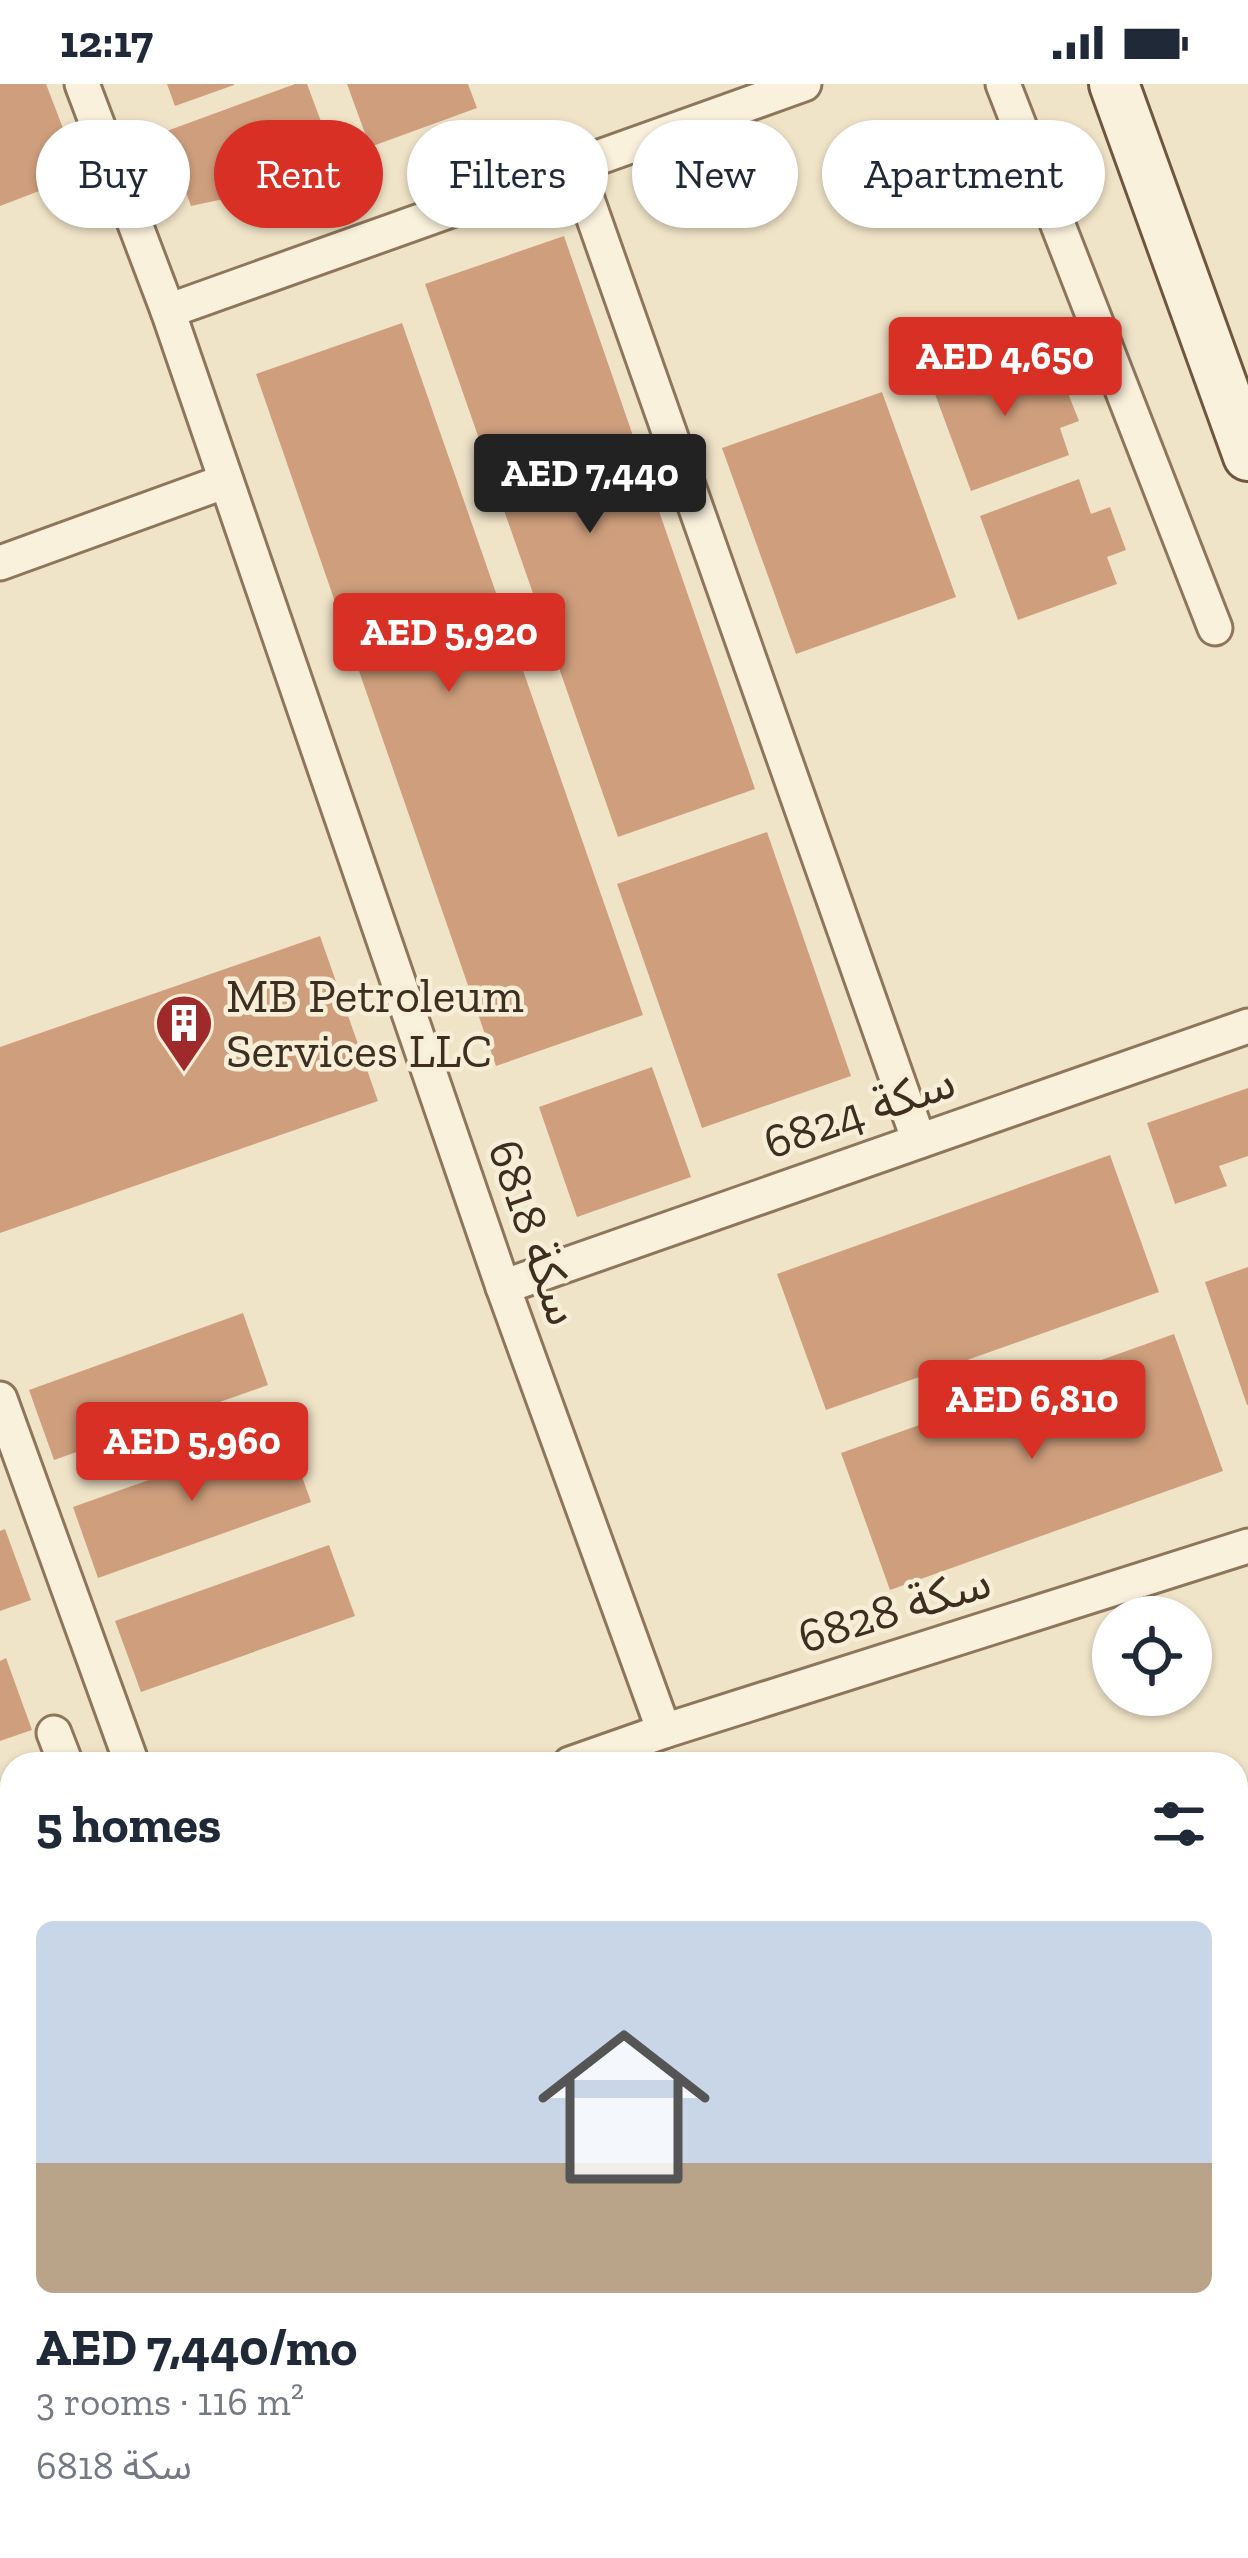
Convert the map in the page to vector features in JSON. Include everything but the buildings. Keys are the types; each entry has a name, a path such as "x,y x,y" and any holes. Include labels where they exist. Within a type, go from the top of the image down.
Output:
{"street":[{"name":"سكة 6818","path":"82,84 168,311 502,1287 664,1731"},
{"path":"608,153 804,84"},
{"path":"1003,84 1215,628"},
{"path":"1114,84 1248,456"},
{"path":"168,311 407,225"},
{"path":"597,228 919,1141"},
{"path":"0,563 226,481"},
{"name":"سكة 6824","path":"502,1287 1248,1026"},
{"path":"0,1399 128,1752"},
{"name":"سكة 6828","path":"604,1752 1248,1546"}],"place":[{"name":"MB Petroleum Services LLC","path":"184,1074"}]}
